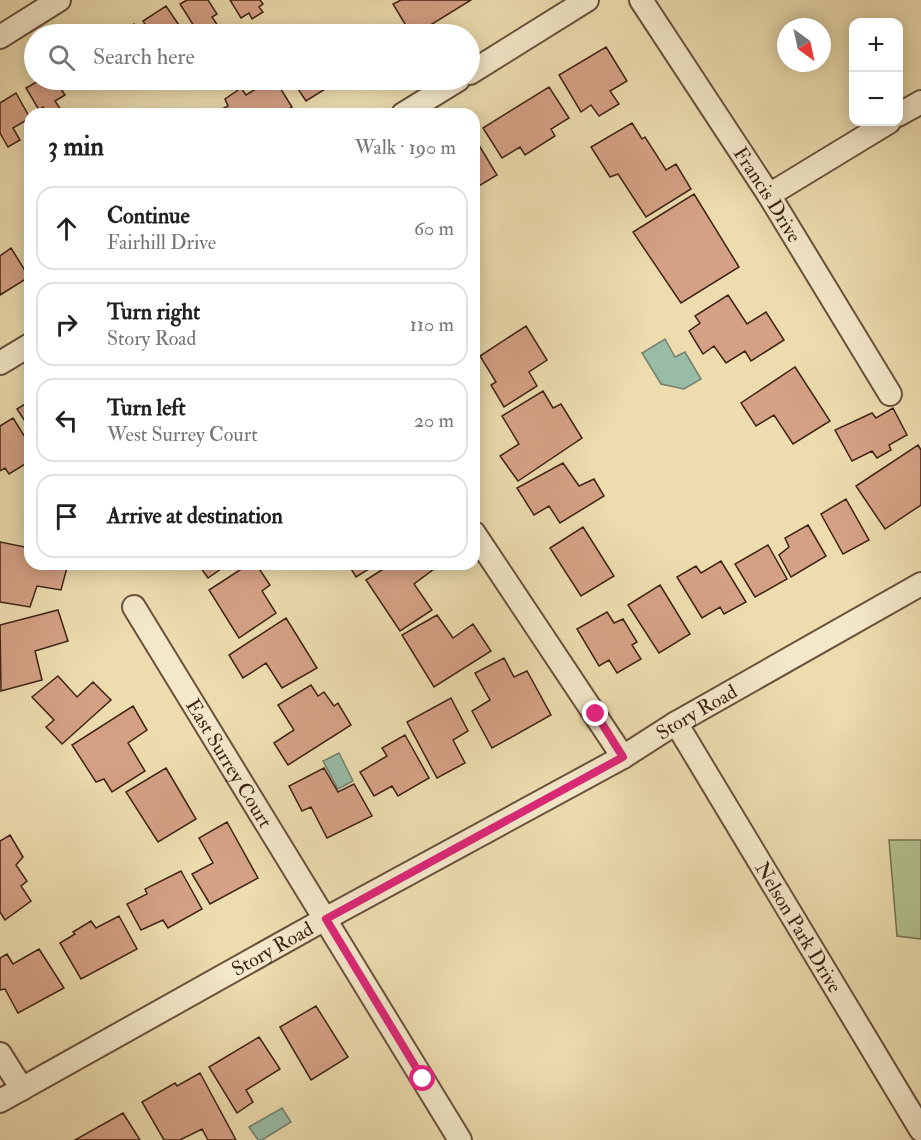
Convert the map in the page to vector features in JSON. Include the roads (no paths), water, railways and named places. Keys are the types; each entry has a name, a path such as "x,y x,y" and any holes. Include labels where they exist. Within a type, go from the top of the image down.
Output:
{"street":[{"path":"0,37 59,0"},
{"path":"480,67 587,0"},
{"name":"Francis Drive","path":"641,0 769,195 890,394"},
{"path":"413,108 442,90"},
{"path":"903,112 921,102"},
{"path":"769,195 882,126"},
{"path":"0,363 24,349"},
{"path":"480,541 623,757"},
{"name":"Story Road","path":"0,1101 623,757 676,723 921,584"},
{"name":"East Surrey Court","path":"134,607 460,1140"},
{"name":"Nelson Park Drive","path":"676,723 921,1130"},
{"path":"0,1054 22,1089"}]}
